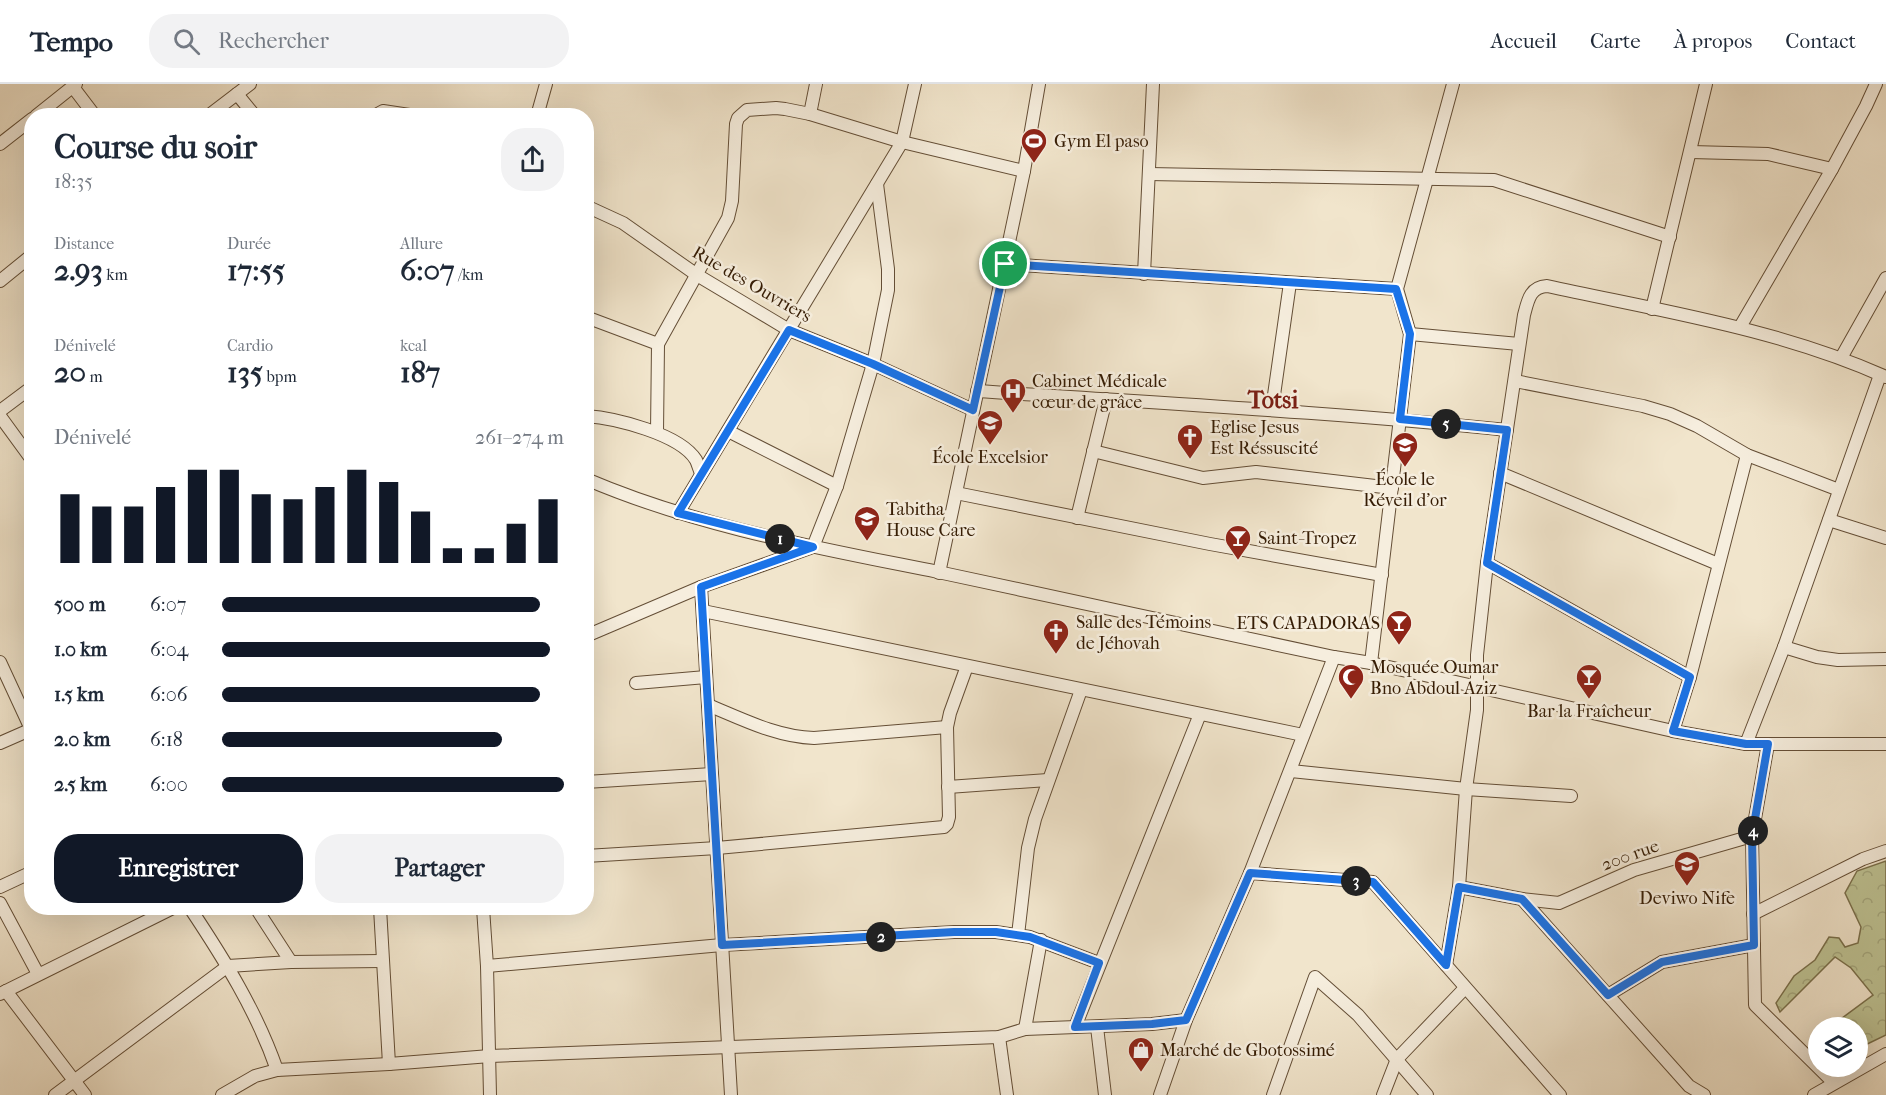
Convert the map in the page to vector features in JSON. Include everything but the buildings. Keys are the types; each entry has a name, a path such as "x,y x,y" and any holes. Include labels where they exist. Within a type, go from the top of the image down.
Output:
{"street":[{"path":"219,108 250,84"},
{"path":"539,108 546,84"},
{"path":"810,114 816,84"},
{"path":"678,513 902,142 915,84"},
{"path":"939,573 1005,264 1039,84"},
{"path":"1144,274 1153,84"},
{"path":"1371,663 1410,334 1396,289 1453,84"},
{"path":"1652,309 1706,84"},
{"path":"1740,327 1832,168 1876,84"},
{"path":"46,108 75,86 90,108"},
{"path":"237,94 248,108"},
{"path":"657,432 658,344 728,218 732,201 736,124 738,118 747,110 776,108 810,114 902,142 1024,171"},
{"path":"0,144 24,125"},
{"path":"1691,152 1768,154 1832,168"},
{"path":"1149,174 1485,180 1501,182 1670,237"},
{"path":"594,633 701,587 813,547 837,486 873,364 888,290 877,184"},
{"name":"Rue des Ouvriers","path":"594,210 623,224 697,275 789,330 873,364 973,410"},
{"path":"0,281 24,262"},
{"path":"1005,264 1396,289"},
{"path":"1841,358 1886,278"},
{"path":"1272,409 1290,284"},
{"path":"1446,965 1459,887 1466,789 1477,710 1478,655 1487,563 1520,344 1529,297 1539,287 1547,286 1740,327 1841,358 1883,376 1746,744"},
{"path":"594,320 658,344"},
{"path":"1410,334 1520,344"},
{"path":"1515,381 1643,406 1670,414 1697,426 1747,455 1839,490"},
{"path":"977,391 1272,409 1507,430"},
{"path":"0,411 24,393"},
{"path":"1077,518 1106,399"},
{"path":"0,416 24,449"},
{"path":"594,417 657,432 691,454 701,473"},
{"path":"728,431 837,486"},
{"path":"1093,451 1203,478 1256,472 1392,488"},
{"path":"1673,731 1690,677 1747,455"},
{"path":"1500,473 1718,564"},
{"path":"594,482 678,513 813,547 1371,663 1673,731 1746,744 1886,744"},
{"path":"956,493 1382,575"},
{"path":"1829,520 1886,538"},
{"path":"1487,563 1690,677"},
{"path":"701,587 731,1095"},
{"path":"703,611 1303,735"},
{"path":"1784,647 1817,657 1838,660 1885,655"},
{"path":"1160,1095 1186,1020 1250,873 1334,657"},
{"path":"0,662 24,714"},
{"path":"594,856 717,848 944,827 949,817 947,727 967,666"},
{"path":"636,683 706,677"},
{"path":"1018,935 1028,848 1035,819 1081,690"},
{"path":"708,705 774,731 800,738 947,727"},
{"path":"1075,1027 1200,714"},
{"path":"0,743 24,732"},
{"path":"1768,744 1752,836 1755,1005 1834,1083"},
{"path":"1291,771 1466,789 1571,796"},
{"path":"594,781 712,774"},
{"path":"948,787 1048,780"},
{"name":"200 rue","path":"1459,887 1522,899 1559,903 1634,870 1752,836"},
{"path":"1753,914 1863,859 1886,851"},
{"path":"1250,873 1373,882 1560,1095"},
{"path":"0,887 24,876"},
{"path":"1522,899 1689,1086 1704,1095"},
{"path":"0,903 38,974"},
{"path":"85,1095 3,992 159,915"},
{"path":"195,915 228,966 270,1048 277,1070"},
{"path":"261,915 291,962"},
{"path":"380,915 388,1064"},
{"path":"483,915 490,1095"},
{"path":"487,966 722,945 954,932 996,932 1018,935 1041,940 1099,963"},
{"path":"1025,1029 1041,940"},
{"path":"1608,995 1662,962 1754,945"},
{"path":"55,1095 228,966 291,962 382,961"},
{"path":"1273,1095 1315,977 1358,1015 1427,1095"},
{"path":"1383,1095 1397,1059 1465,988"},
{"path":"222,1095 255,1076 277,1070 490,1056 999,1038 1025,1029 1152,1024 1186,1020"},
{"path":"1097,1027 1105,1095"},
{"path":"999,1038 1007,1095"},
{"path":"1814,1095 1886,1054"}],"green space":[{"path":"1886,861 1886,1035 1868,1044 1868,1017 1843,1017 1873,995 1851,968 1835,957 1780,1012 1776,1003 1794,976 1815,960 1829,937 1839,938 1845,947 1858,943 1861,927 1845,893 1857,871"}],"place":[{"name":"Gym El paso","path":"1034,164"},
{"name":"Cabinet Médicale cœur de grâce","path":"1013,414"},
{"name":"École Excelsior","path":"990,446"},
{"name":"Eglise Jesus Est Réssuscité","path":"1190,460"},
{"name":"École le Réveil d'or","path":"1405,468"},
{"name":"Tabitha House Care","path":"867,542"},
{"name":"Saint-Tropez","path":"1238,561"},
{"name":"ETS CAPADORAS","path":"1399,646"},
{"name":"Salle des Témoins de Jéhovah","path":"1056,655"},
{"name":"Mosquée Oumar Bno Abdoul Aziz","path":"1351,700"},
{"name":"Bar la Fraîcheur","path":"1589,700"},
{"name":"Deviwo Nife","path":"1687,887"},
{"name":"Marché de Gbotossimé","path":"1141,1073"}],"district":[{"name":"Totsi","path":"1273,400"}],"route":[{"path":"1005,264 1396,289 1410,334 1400,419 1507,430 1487,563 1690,677 1673,731 1746,744 1768,744 1752,836 1754,945 1662,962 1608,995 1522,899 1459,887 1446,965 1373,882 1250,873 1186,1020 1152,1024 1075,1027 1099,963 1030,937 996,932 954,932 722,945 701,587 813,547 678,513 789,330 873,364 973,410 1005,264"}]}
